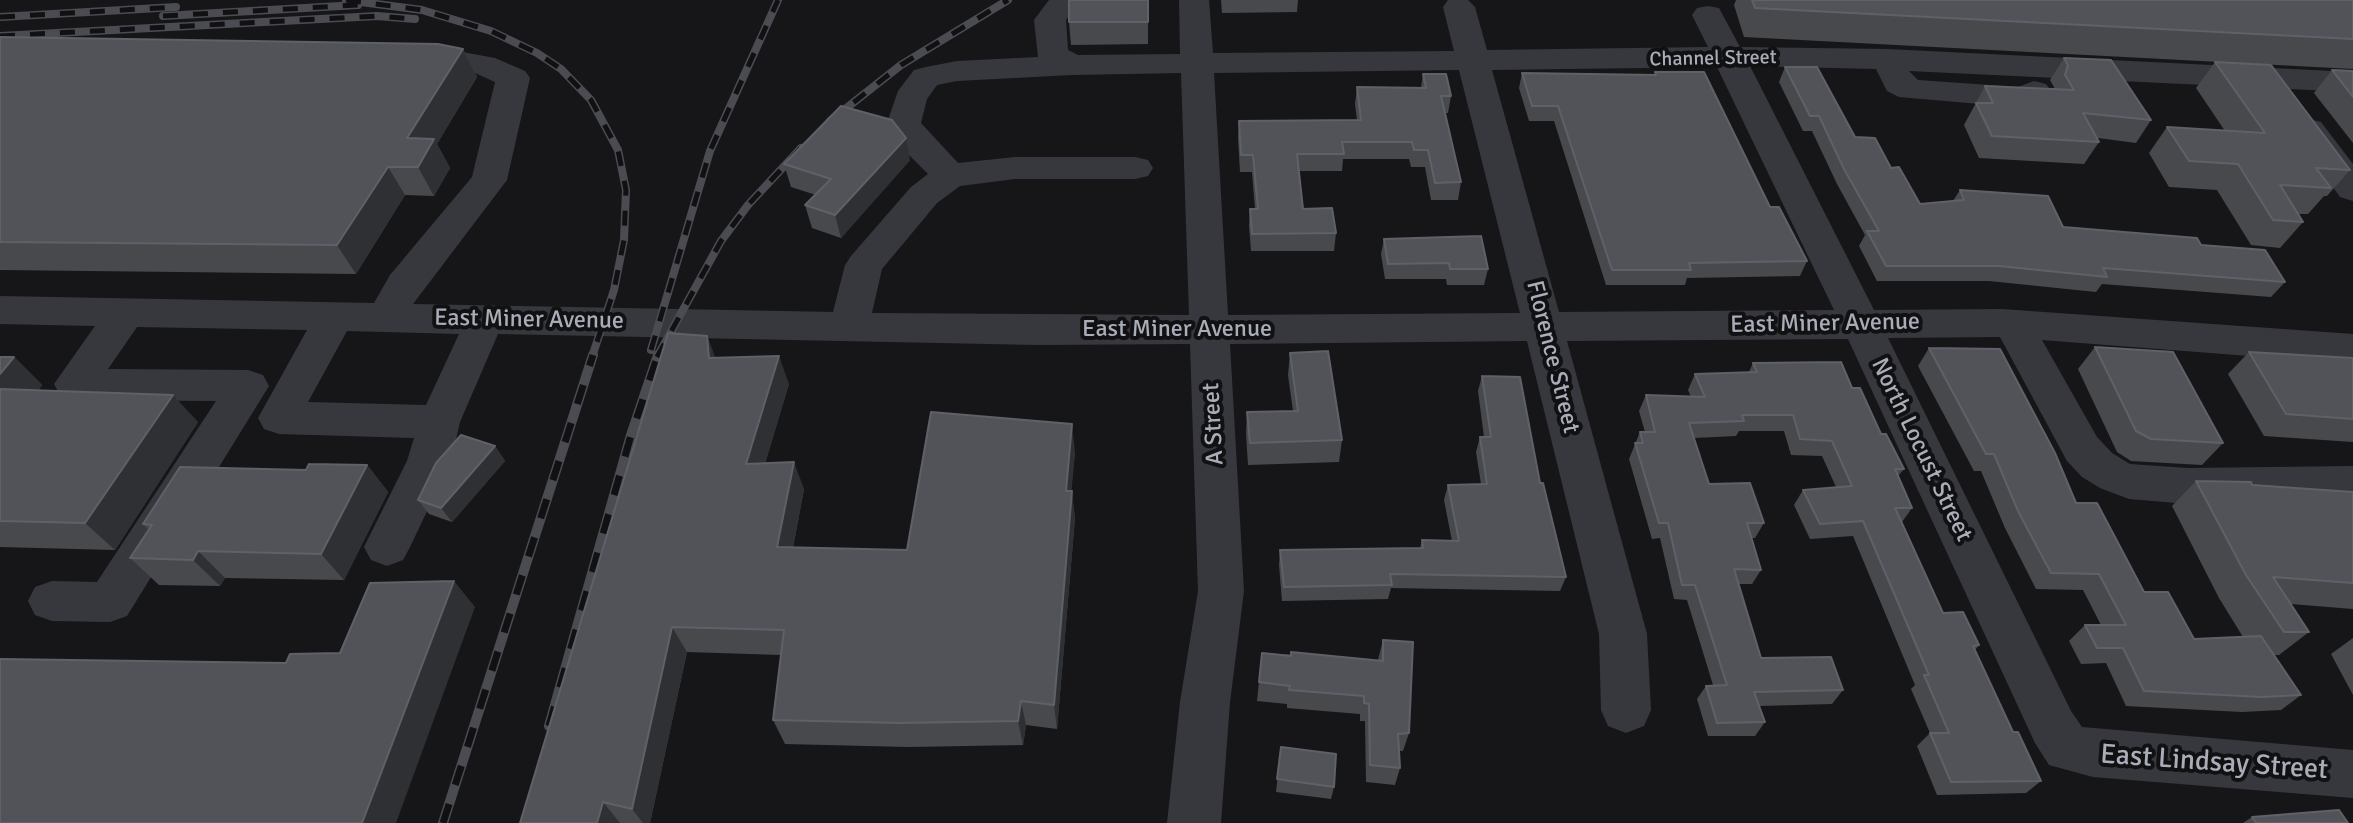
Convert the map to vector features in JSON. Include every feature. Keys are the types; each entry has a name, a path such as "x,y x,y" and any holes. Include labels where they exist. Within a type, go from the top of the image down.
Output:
{"street":[{"path":"1065,0 1050,20 1052,54 1072,65"},
{"name":"Florence Street","path":"1459,7 1617,606 1623,634 1626,710"},
{"name":"A Street","path":"1194,823 1205,702 1221,591 1195,12"},
{"name":"North Locust Street","path":"1708,15 1860,322 2053,727 2067,748 2074,752"},
{"path":"386,317 404,285 489,180 513,78 483,65 419,53 387,53"},
{"name":"Channel Street","path":"950,175 917,143 904,123 910,98 926,77 957,71 1072,65 1799,56 1887,59 1899,84 1911,90 2026,98 2035,89 2020,66 2270,78"},
{"path":"2270,78 2353,82"},
{"path":"2270,78 2353,189"},
{"path":"849,326 864,265 924,195 950,175 1015,168 1135,168"},
{"name":"East Miner Avenue","path":"0,310 1038,331 1543,328 1860,322 2013,324 2353,349"},
{"path":"52,601 110,602 248,386 75,384 126,313"},
{"path":"335,316 279,418 439,422"},
{"path":"387,547 429,461 439,422 485,319"},
{"path":"2013,324 2082,449 2097,465 2129,481 2188,486 2353,484"},
{"path":"2156,334 2178,374"},
{"path":"2215,443 2238,485"},
{"name":"East Lindsay Street","path":"2074,752 2353,774"}],"building":[{"path":"1069,0 1148,0 1148,22 1069,22"},
{"path":"1752,0 2353,0 2353,39 1755,8"},
{"path":"0,37 438,44 463,49 407,138 434,139 418,167 388,167 337,245 0,242"},
{"path":"2064,58 2111,60 2151,120 2083,113 2099,142 1992,136 1976,103 1993,103 1985,86 2074,90 2065,75 2068,65"},
{"path":"2215,62 2271,65 2350,170 2316,168 2331,188 2280,185 2303,222 2273,220 2238,164 2189,161 2167,127 2265,133"},
{"path":"1785,67 1817,67 1855,137 1875,138 1891,168 1899,167 1920,204 1964,200 1960,190 2048,196 2063,227 2197,238 2201,245 2265,250 2285,282 2103,268 2107,277 1999,266 1886,266 1867,231 1879,231 1819,116 1810,116"},
{"path":"2332,70 2353,71 2353,97"},
{"path":"1655,72 1704,72 1770,207 1779,207 1807,261 1689,263 1691,270 1612,270 1558,106 1532,106 1522,73 1656,75"},
{"path":"1423,74 1446,74 1451,96 1441,96 1461,182 1435,183 1428,150 1414,150 1412,142 1342,142 1344,154 1297,154 1303,209 1332,208 1336,233 1252,234 1250,209 1258,209 1253,155 1241,155 1239,121 1361,120 1357,87 1426,88"},
{"path":"841,106 892,120 906,138 835,215 805,205 831,179 784,164"},
{"path":"1481,236 1488,269 1450,269 1449,263 1388,264 1384,239"},
{"path":"668,333 707,336 709,358 779,356 746,464 794,462 777,547 907,550 931,412 1072,424 1066,491 1072,491 1054,705 1021,701 1018,721 899,723 773,720 784,630 672,627 632,809 603,802 597,823 520,823"},
{"path":"2095,347 2173,352 2223,443 2151,439 2136,431"},
{"path":"1929,348 2000,349 2055,453 2076,503 2097,503 2144,592 2168,592 2194,639 2261,636 2301,695 2262,697 2144,691 2123,648 2097,648 2085,625 2126,625 2099,574 2051,573 2018,511 1994,454 1986,454"},
{"path":"1328,351 1342,440 1250,443 1247,412 1298,411 1290,353"},
{"path":"2249,352 2353,358 2353,419 2286,414"},
{"path":"0,357 14,357 0,374"},
{"path":"1841,362 1852,388 1860,388 1881,434 1886,434 1904,469 1895,469 1912,508 1895,508 1943,613 1963,612 1979,645 1973,646 2013,732 2018,732 2041,781 1951,782 1930,733 1949,733 1924,675 1929,675 1863,521 1820,524 1803,490 1852,486 1832,441 1800,439 1793,415 1742,415 1744,421 1689,423 1709,484 1750,483 1764,523 1747,523 1761,570 1734,569 1761,658 1831,657 1843,690 1754,692 1765,722 1717,723 1706,686 1727,685 1695,585 1682,585 1668,523 1659,523 1635,443 1643,443 1640,432 1655,432 1646,395 1705,397 1695,374 1757,372 1753,363"},
{"path":"1482,376 1520,377 1540,483 1543,483 1566,577 1390,574 1392,585 1284,587 1280,550 1423,548 1422,540 1459,541 1448,485 1487,484 1480,437 1491,437"},
{"path":"0,389 173,395 85,523 0,521"},
{"path":"461,435 495,446 441,508 418,500 436,463"},
{"path":"309,464 367,465 321,554 198,551 193,560 130,558 152,525 143,524 180,467 306,470"},
{"path":"2196,481 2251,482 2252,485 2353,492 2353,583 2273,577 2309,632 2284,632 2246,575"},
{"path":"454,581 362,823 0,823 0,659 286,663 290,654 340,653 370,583"},
{"path":"1383,640 1413,642 1409,733 1398,734 1400,768 1370,765 1369,704 1364,703 1364,696 1289,690 1290,686 1259,682 1262,653 1291,656 1291,652 1383,661"},
{"path":"1281,747 1336,754 1334,787 1277,779"},
{"path":"2339,810 2348,823 2256,823 2252,817"}],"railway":[{"path":"346,0 422,10 491,31 537,53 561,69 591,100 618,150 626,190 624,240 614,290 592,357"},
{"path":"651,350 710,151 778,0"},
{"path":"830,121 901,65 1008,0"},
{"path":"163,16 358,5"},
{"path":"0,17 176,7"},
{"path":"0,36 377,16 415,19"},
{"path":"658,355 721,241 748,205 801,148"},
{"path":"443,823 593,355"},
{"path":"549,726 631,435 658,355"}]}
